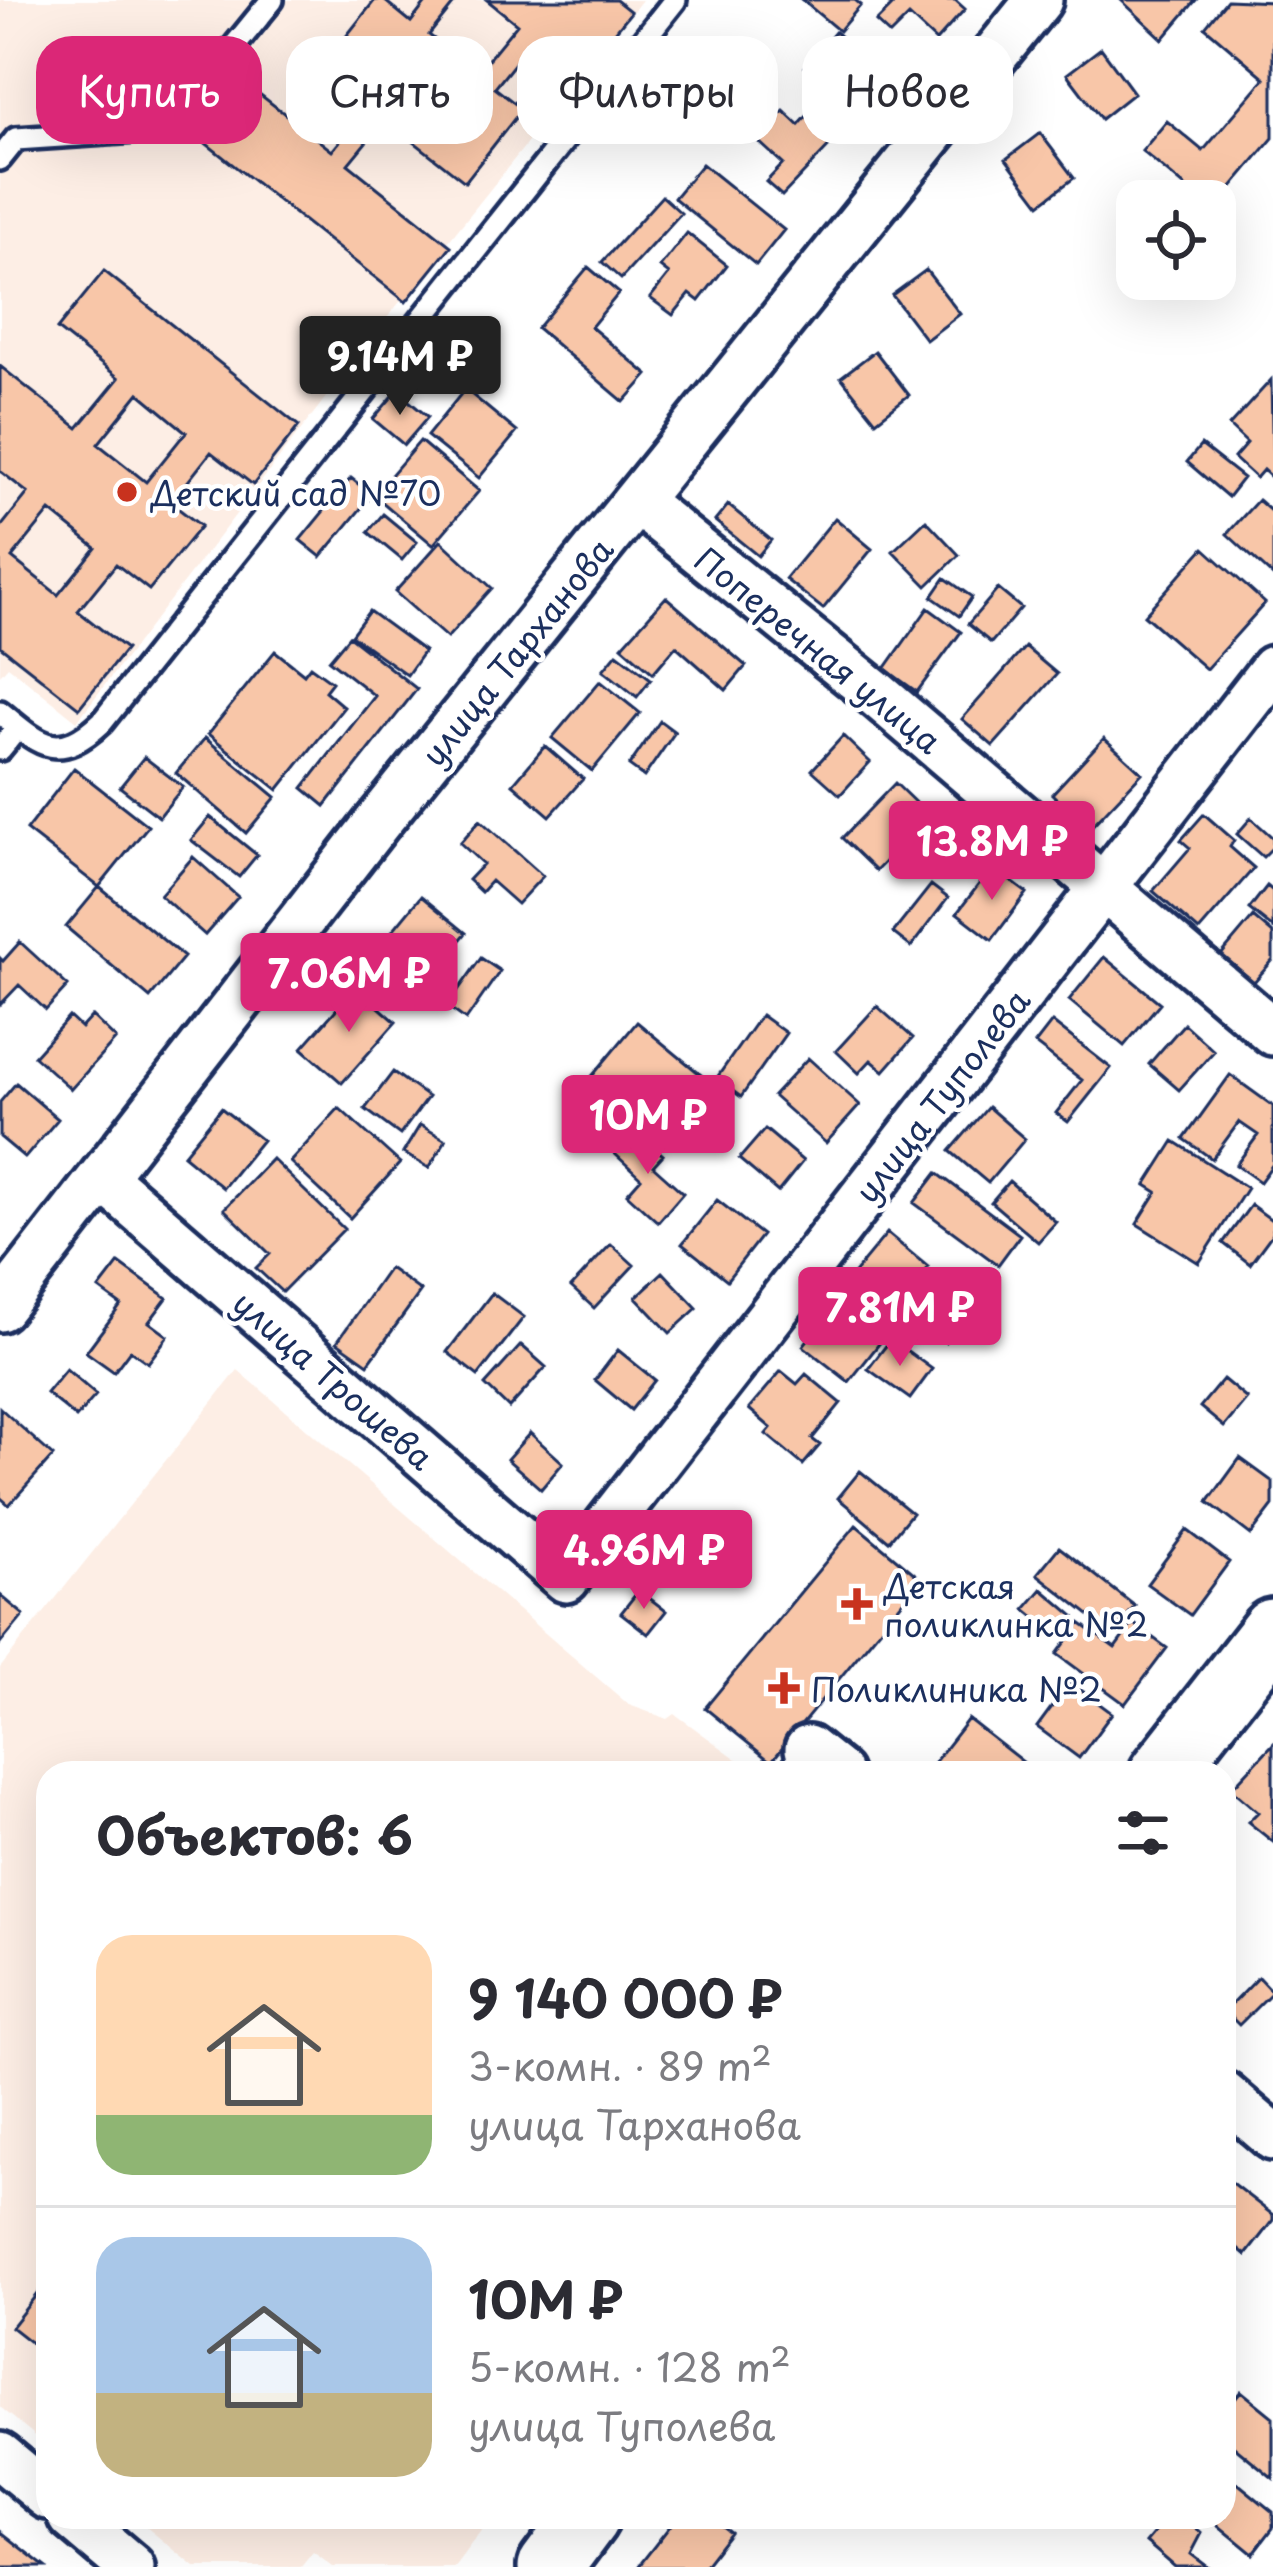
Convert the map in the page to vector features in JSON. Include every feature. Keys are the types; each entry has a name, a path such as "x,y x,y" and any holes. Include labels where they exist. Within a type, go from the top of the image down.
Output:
{"street":[{"name":"улица Тарханова","path":"0,1308 377,824 1039,0"},
{"name":"Поперечная улица","path":"637,501 874,692 1273,1032"},
{"name":"улица Туполева","path":"566,1579 1273,669"},
{"name":"улица Трошева","path":"103,1178 566,1579"},
{"path":"1171,1761 1273,1631"},
{"path":"1236,2105 1273,2137"},
{"path":"0,2456 36,2487"},
{"path":"86,2529 131,2567"},
{"path":"550,2567 578,2529"}],"lane":[{"path":"0,159 16,139 167,129 272,0"},
{"path":"0,749 9,719 43,746 64,748 82,741 102,722 675,0"}],"shaded area":[{"name":"Детский сад №70","path":"0,0 642,0 613,36 517,36 517,144 527,144 77,721 8,666 0,675"},
{"path":"238,1370 629,1705 668,1719 675,1714 740,1761 36,1761 36,2436 0,2407 0,1668"},
{"path":"149,2529 482,2529 454,2567 333,2567 313,2552 301,2567 195,2567"}],"building":[{"path":"375,0 384,0 411,22 428,0 457,0 430,36 346,36"},
{"path":"487,0 616,0 631,12 612,36 517,36 517,60 495,88 517,105 517,115 465,182 417,144 493,144 493,53 517,24"},
{"path":"802,0 855,0 861,5 839,31"},
{"path":"885,0 955,0 965,9 941,36 931,36 909,16 890,35 876,22 892,6"},
{"path":"1121,0 1196,0 1163,39"},
{"path":"1227,0 1273,2 1273,138 1236,182 1177,180 1142,151 1167,121 1203,151 1265,78 1205,27"},
{"path":"1101,48 1134,93 1101,119 1067,74"},
{"path":"262,96 286,115 286,144 323,144 332,151 338,144 364,144 348,164 451,246 406,302 207,144 262,144"},
{"path":"784,111 799,125 802,122 802,144 831,144 782,196 766,182 783,164 761,144 778,144 778,117"},
{"path":"1040,133 1074,178 1040,204 1006,159"},
{"path":"702,164 784,230 756,265 674,198"},
{"path":"662,196 681,213 621,279 602,262"},
{"path":"687,233 727,265 699,301 690,294 673,315 650,298 669,274 660,267"},
{"path":"588,267 619,293 591,327 648,375 624,402 537,328"},
{"path":"926,270 960,314 926,340 892,295"},
{"path":"104,271 299,426 253,485 211,452 171,503 201,526 149,590 116,564 78,611 126,649 79,708 0,646 0,528 28,493 0,471 0,366 78,428 119,378 57,329","holes":["139,393 186,432 146,482 98,444","50,511 96,548 58,595 12,558"]},
{"path":"875,351 909,395 876,421 841,377"},
{"path":"1271,380 1273,479 1263,470 1256,478 1234,458 1247,443 1229,426"},
{"path":"465,389 517,432 479,478 427,436"},
{"path":"397,391 428,417 404,445 373,419"},
{"path":"420,441 479,491 433,545 374,495"},
{"path":"1201,445 1243,478 1228,497 1187,462"},
{"path":"351,478 372,495 321,557 300,540"},
{"path":"1258,500 1273,513 1273,576 1227,534"},
{"path":"728,505 771,540 758,556 715,521"},
{"path":"383,514 417,542 402,560 368,532"},
{"path":"835,518 872,549 823,609 785,579"},
{"path":"926,520 959,555 927,586 893,551"},
{"path":"441,541 492,588 447,638 395,592"},
{"path":"1204,548 1265,603 1206,669 1144,615"},
{"path":"945,578 972,597 959,616 932,597"},
{"path":"998,589 1021,608 991,643 968,624"},
{"path":"666,597 746,666 726,690 676,646 653,673 622,646"},
{"path":"928,608 961,632 917,692 885,669"},
{"path":"369,611 424,651 407,675 351,635"},
{"path":"349,636 417,689 325,806 303,788 375,696 329,660"},
{"path":"1025,647 1057,674 993,746 962,719"},
{"path":"275,651 304,674 310,666 332,682 325,691 344,707 278,790 208,734"},
{"path":"617,653 651,679 637,697 603,670"},
{"path":"600,681 640,713 592,771 552,738"},
{"path":"660,721 675,732 644,777 629,766"},
{"path":"843,736 870,762 840,795 812,770"},
{"path":"205,738 276,797 246,833 176,773"},
{"path":"1104,738 1142,773 1089,829 1052,794"},
{"path":"545,746 583,779 550,816 513,784"},
{"path":"144,757 183,787 159,817 120,787"},
{"path":"74,768 148,826 99,887 26,830"},
{"path":"895,783 929,816 876,871 842,838"},
{"path":"1204,814 1234,840 1230,847 1254,868 1199,931 1153,891 1190,848 1181,840"},
{"path":"210,817 257,855 239,877 191,840"},
{"path":"1251,818 1273,838 1273,847 1263,857 1237,834"},
{"path":"480,820 543,876 517,904 491,881 481,892 468,880 483,864 460,843"},
{"path":"193,857 238,897 205,935 160,895"},
{"path":"992,867 1027,893 992,940 957,913"},
{"path":"931,885 948,898 911,947 893,933"},
{"path":"1267,886 1273,891 1273,928 1249,909"},
{"path":"99,887 184,957 150,998 66,927"},
{"path":"421,896 466,933 420,990 374,953"},
{"path":"1253,917 1273,934 1273,960 1254,982 1221,955"},
{"path":"20,942 68,986 46,1010 19,985 0,1005 0,958 3,961"},
{"path":"1104,957 1160,1003 1124,1046 1069,1000"},
{"path":"481,958 500,971 466,1020 447,1006"},
{"path":"356,987 396,1022 342,1083 302,1048"},
{"path":"877,1006 913,1038 884,1071 871,1060 859,1073 836,1051"},
{"path":"761,1015 786,1033 741,1097 716,1079"},
{"path":"92,1016 116,1039 71,1089 34,1056 69,1017 81,1028"},
{"path":"637,1022 706,1079 657,1137 588,1081"},
{"path":"1052,1022 1111,1068 1068,1122 1056,1113 1082,1080 1035,1044"},
{"path":"1184,1024 1214,1051 1179,1090 1149,1064"},
{"path":"808,1058 860,1105 826,1143 773,1096"},
{"path":"393,1072 428,1097 400,1135 365,1109"},
{"path":"1230,1075 1273,1106 1273,1164 1260,1182 1236,1165 1258,1135 1239,1122 1212,1159 1184,1139"},
{"path":"16,1083 58,1119 25,1158 0,1137 0,1102"},
{"path":"988,1107 1025,1139 988,1183 950,1151"},
{"path":"221,1108 262,1140 223,1188 183,1155"},
{"path":"339,1108 400,1163 350,1218 290,1162"},
{"path":"420,1125 446,1140 429,1168 403,1153"},
{"path":"765,1129 803,1161 778,1192 739,1159"},
{"path":"635,1131 663,1155 653,1166 683,1193 658,1222 627,1194 641,1178 614,1153"},
{"path":"1174,1141 1247,1188 1199,1263 1137,1224 1157,1192 1146,1185"},
{"path":"272,1159 344,1229 282,1292 256,1268 270,1254 224,1209"},
{"path":"937,1173 1020,1235 998,1265 914,1203"},
{"path":"1009,1181 1056,1222 1038,1242 991,1202"},
{"path":"717,1200 762,1235 727,1280 682,1244"},
{"path":"1251,1205 1273,1221 1273,1233 1250,1264 1223,1243"},
{"path":"887,1233 928,1267 886,1318 845,1284"},
{"path":"611,1244 634,1265 594,1308 571,1287"},
{"path":"119,1263 167,1298 149,1322 168,1336 148,1363 130,1350 114,1372 86,1352 121,1305 99,1289"},
{"path":"389,1268 421,1291 368,1364 337,1342"},
{"path":"663,1272 697,1308 670,1333 636,1297"},
{"path":"948,1281 975,1299 945,1342 919,1323"},
{"path":"492,1293 524,1317 478,1376 447,1352"},
{"path":"839,1299 886,1335 849,1382 803,1346"},
{"path":"891,1339 932,1369 910,1399 868,1369"},
{"path":"521,1345 546,1367 509,1408 485,1385"},
{"path":"618,1350 655,1380 631,1410 595,1380"},
{"path":"66,1369 96,1395 76,1418 46,1393"},
{"path":"781,1371 797,1384 806,1374 841,1403 812,1439 820,1445 803,1465 766,1434 771,1428 749,1409"},
{"path":"1223,1379 1247,1399 1224,1427 1200,1407"},
{"path":"0,1408 53,1456 9,1505 0,1497"},
{"path":"530,1433 563,1463 541,1489 507,1459"},
{"path":"1240,1458 1273,1482 1273,1506 1251,1535 1208,1502"},
{"path":"860,1471 912,1513 889,1541 838,1498"},
{"path":"856,1525 921,1579 772,1761 705,1708"},
{"path":"1187,1530 1229,1562 1190,1615 1147,1584"},
{"path":"1059,1547 1135,1606 1113,1634 1037,1574"},
{"path":"1042,1589 1075,1617 1059,1637 1025,1609"},
{"path":"639,1590 666,1611 648,1634 621,1613"},
{"path":"0,1595 24,1615 0,1644"},
{"path":"1080,1623 1115,1648 1133,1623 1167,1648 1125,1704 1057,1654"},
{"path":"1070,1682 1112,1713 1079,1758 1037,1727"},
{"path":"968,1719 1022,1761 935,1761"},
{"path":"1273,1744 1273,1842 1248,1822 1258,1812 1236,1793 1236,1784"},
{"path":"1258,1977 1272,1992 1239,2025 1236,2000"},
{"path":"1236,2186 1273,2215 1246,2255 1236,2247"},
{"path":"36,2295 36,2347 11,2327"},
{"path":"1241,2391 1273,2417 1273,2478 1236,2448 1236,2397"},
{"path":"1236,2482 1273,2512 1273,2528 1253,2554 1223,2529 1236,2529"},
{"path":"668,2529 730,2532 703,2567 638,2567"},
{"path":"1157,2529 1197,2529 1202,2533 1191,2554 1208,2567 1175,2567 1146,2542"},
{"path":"0,2531 46,2567 0,2567"}],"place":[{"name":"Детский сад №70","path":"127,492"},
{"name":"Детская поликлинка №2","path":"857,1604"},
{"name":"Поликлиника №2","path":"784,1688"}]}
